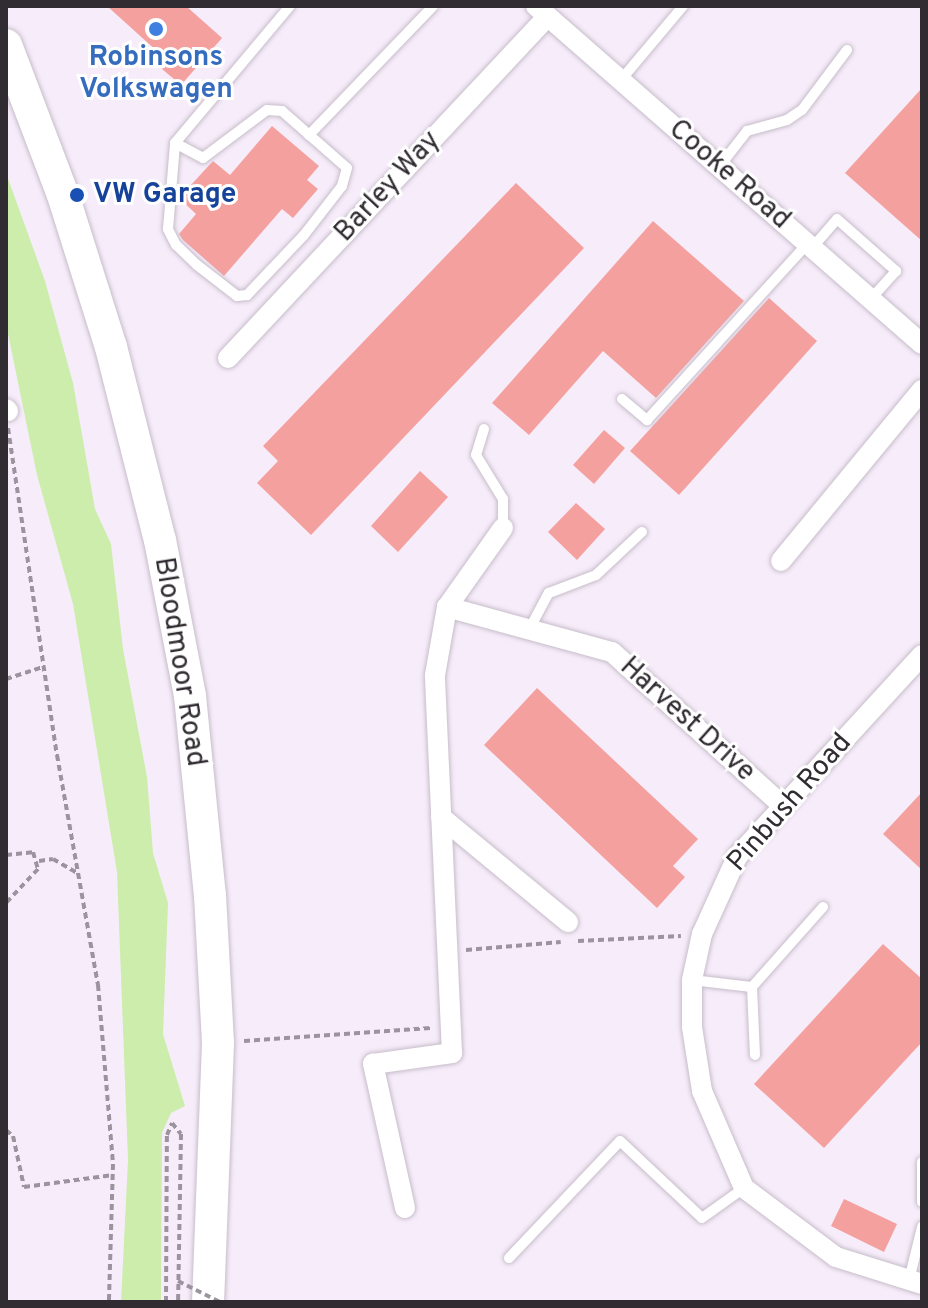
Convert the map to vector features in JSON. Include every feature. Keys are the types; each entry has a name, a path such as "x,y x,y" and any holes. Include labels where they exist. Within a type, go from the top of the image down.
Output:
{"highway":[{"name":"Bloodmoor Road","path":"6,45 111,347 160,540 190,696 210,895 218,1043 208,1302"}],"street":[{"name":"Cooke Road","path":"542,11 922,344"},
{"name":"Barley Way","path":"228,358 542,11"},
{"path":"781,561 922,390"},
{"path":"405,1208 373,1064 452,1053 435,675 447,607 503,528"},
{"name":"Harvest Drive","path":"447,607 612,652 783,806"},
{"name":"Pinbush Road","path":"915,1282 836,1257 744,1188 702,1091 694,1058 692,980 702,934 737,857 922,655"},
{"path":"441,817 566,932"}],"lane":[{"path":"175,143 203,158 267,110 282,111 347,168 342,186 257,288 237,296 176,245 168,229 175,143 290,6"},
{"path":"309,135 433,6"},
{"path":"621,80 683,6"},
{"path":"719,167 747,131 787,120 802,110 847,50"},
{"path":"622,399 647,420 837,219 896,271 871,299"},
{"path":"484,429 476,455 503,499 503,528"},
{"path":"530,628 549,593 596,575 642,532"},
{"path":"755,1055 752,987 823,907"},
{"path":"692,980 752,987"},
{"path":"509,1258 620,1141 702,1218 744,1188"},
{"path":"922,1162 922,1202"},
{"path":"915,1282 922,1227"}],"path":[{"path":"7,410 44,667 98,985 113,1175 109,1302"},
{"path":"6,679 44,667"},
{"path":"6,855 33,852 38,861 32,879 6,903"},
{"path":"38,861 53,859 79,874"},
{"path":"448,952 566,932 702,934"},
{"path":"218,1043 451,1027"},
{"path":"166,1302 172,1123 179,1126 181,1134 178,1302"},
{"path":"6,1130 13,1136 24,1187 113,1175"},
{"path":"178,1281 220,1302"}],"green space":[{"path":"6,173 45,281 73,383 95,509 111,544 123,649 147,777 153,853 168,903 163,1034 185,1106 171,1113 162,1133 161,1302 121,1302 128,1160 117,872 73,604 37,475 6,324"}],"building":[{"path":"107,6 186,6 222,38 181,85 162,69 169,62"},
{"path":"922,88 922,241 845,173"},
{"path":"272,126 319,166 307,180 318,189 293,218 282,209 224,276 179,234 196,214 179,198 213,161 230,175"},
{"path":"516,183 584,248 311,535 257,483 278,461 263,446"},
{"path":"653,221 744,301 656,398 603,351 529,435 492,403"},
{"path":"769,298 817,341 679,495 630,451"},
{"path":"604,430 625,448 594,484 573,465"},
{"path":"420,471 448,497 398,552 371,526"},
{"path":"576,503 605,529 577,560 548,532"},
{"path":"537,688 698,839 673,866 685,877 657,908 484,745"},
{"path":"922,792 922,870 883,834"},
{"path":"883,944 922,979 922,1042 824,1148 754,1084"},
{"path":"844,1199 897,1224 884,1252 831,1226"}],"place":[{"name":"Robinsons Volkswagen","path":"156,29"},
{"name":"VW Garage","path":"77,195"}]}
